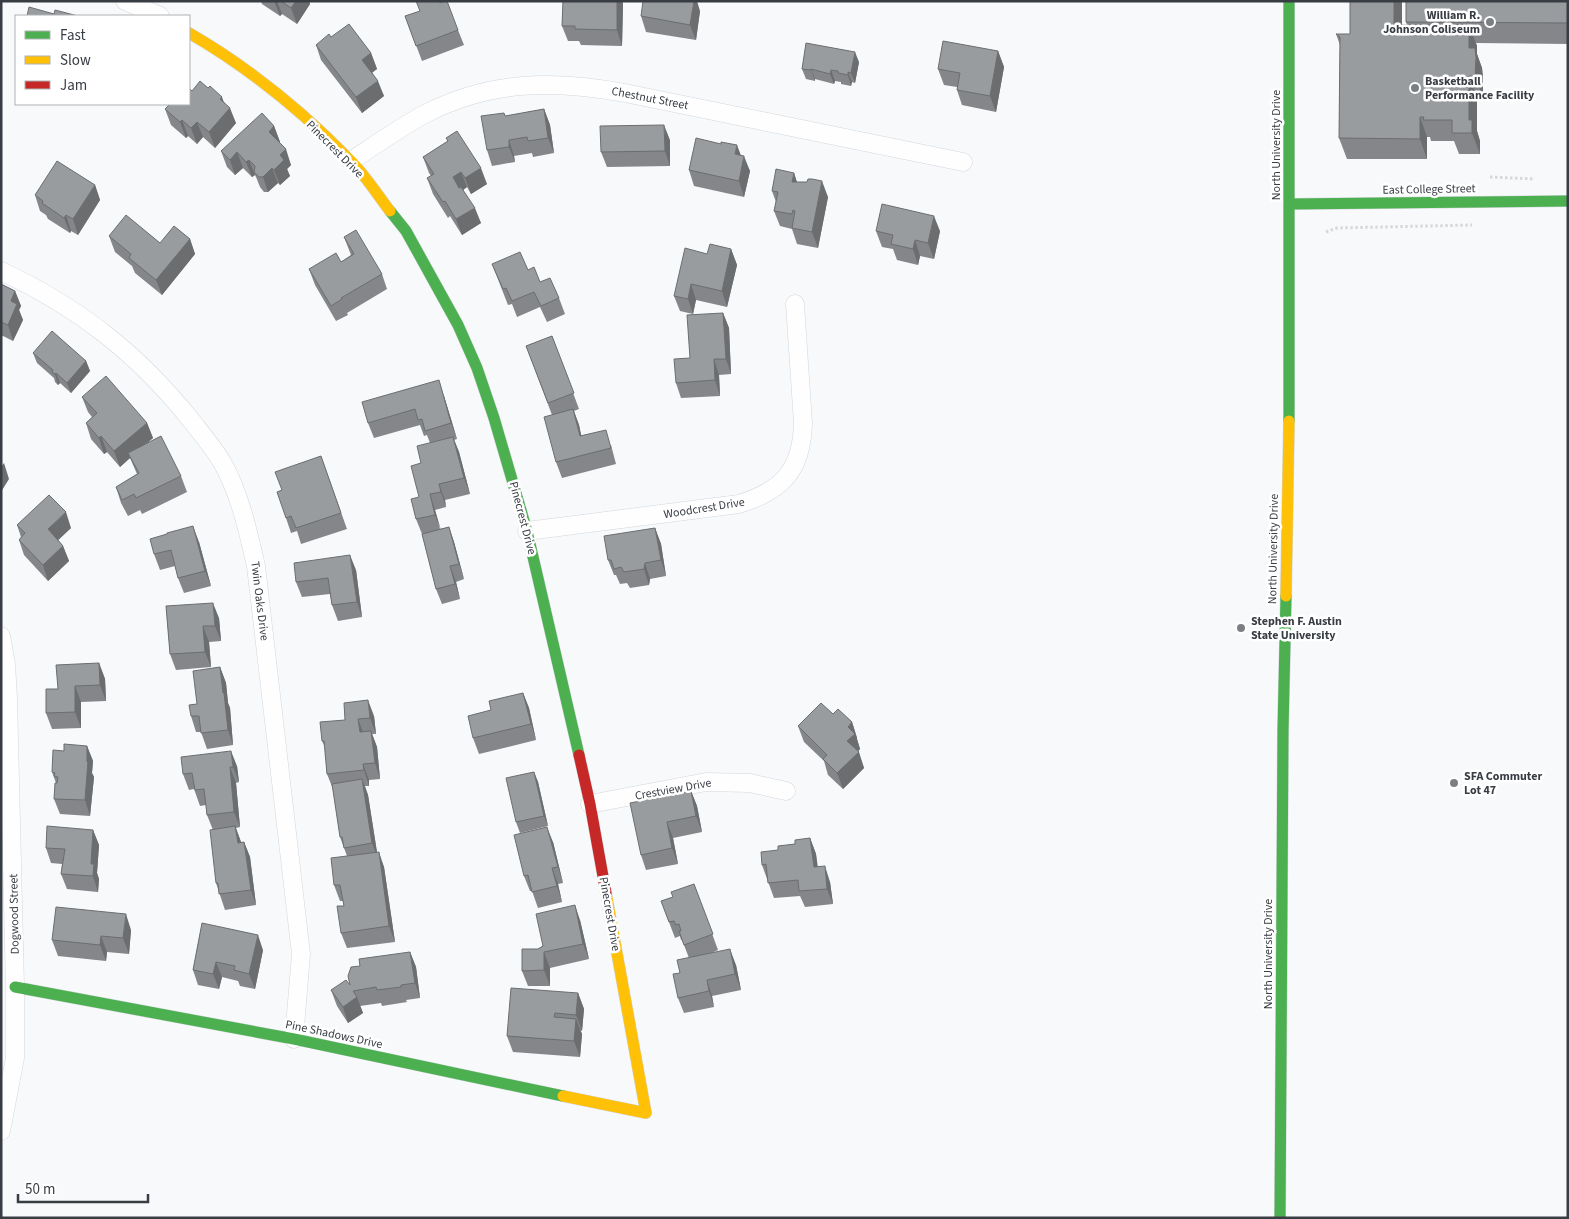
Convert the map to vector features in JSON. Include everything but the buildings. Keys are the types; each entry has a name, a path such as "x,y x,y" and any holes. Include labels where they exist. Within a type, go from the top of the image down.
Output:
{"street":[{"path":"125,1 158,15"},
{"name":"North University Drive","path":"1280,1218 1283,730 1289,430 1289,1"},
{"name":"Pinecrest Drive","path":"190,34 259,79 294,108 351,161 406,231 458,325 478,368 527,531 590,804 646,1113"},
{"name":"Chestnut Street","path":"351,161 424,115 449,104 473,95 499,89 523,85 550,84 575,85 625,93 962,162"},
{"name":"East College Street","path":"1290,204 1568,201"},
{"name":"Twin Oaks Drive","path":"1,271 34,287 89,321 142,365 167,391 206,439 222,462 233,487 249,534 256,566 301,954 294,1039"},
{"name":"Woodcrest Drive","path":"527,531 739,504 770,492 791,470 803,440 803,414 795,304"},
{"name":"Dogwood Street","path":"1,636 6,664 8,698 16,987 15,1058 1,1131"},
{"name":"Crestview Drive","path":"590,804 706,782 750,783 786,791"},
{"name":"Pine Shadows Drive","path":"16,987 294,1039 646,1113"}],"path":[{"path":"1490,177 1543,178"},
{"path":"1326,232 1337,228 1481,225"}],"traffic: fast":[{"path":"1289,1 1289,421"},
{"path":"1290,204 1568,201"},
{"path":"390,211 406,231 458,325 477,368 494,418 527,531 579,755"},
{"path":"1280,1218 1283,730 1286,596"},
{"path":"15,987 294,1039 563,1096"}],"traffic: slow":[{"path":"190,34 232,60 294,107 355,166 390,211"},
{"path":"1286,596 1289,421"},
{"path":"563,1096 646,1113 606,893"}],"traffic: jam":[{"path":"579,755 606,893"}],"place":[{"name":"William R. Johnson Coliseum","path":"1490,22"},
{"name":"Basketball Performance Facility","path":"1415,88"},
{"name":"Stephen F. Austin State University","path":"1241,628"},
{"name":"SFA Commuter Lot 47","path":"1454,783"}]}
